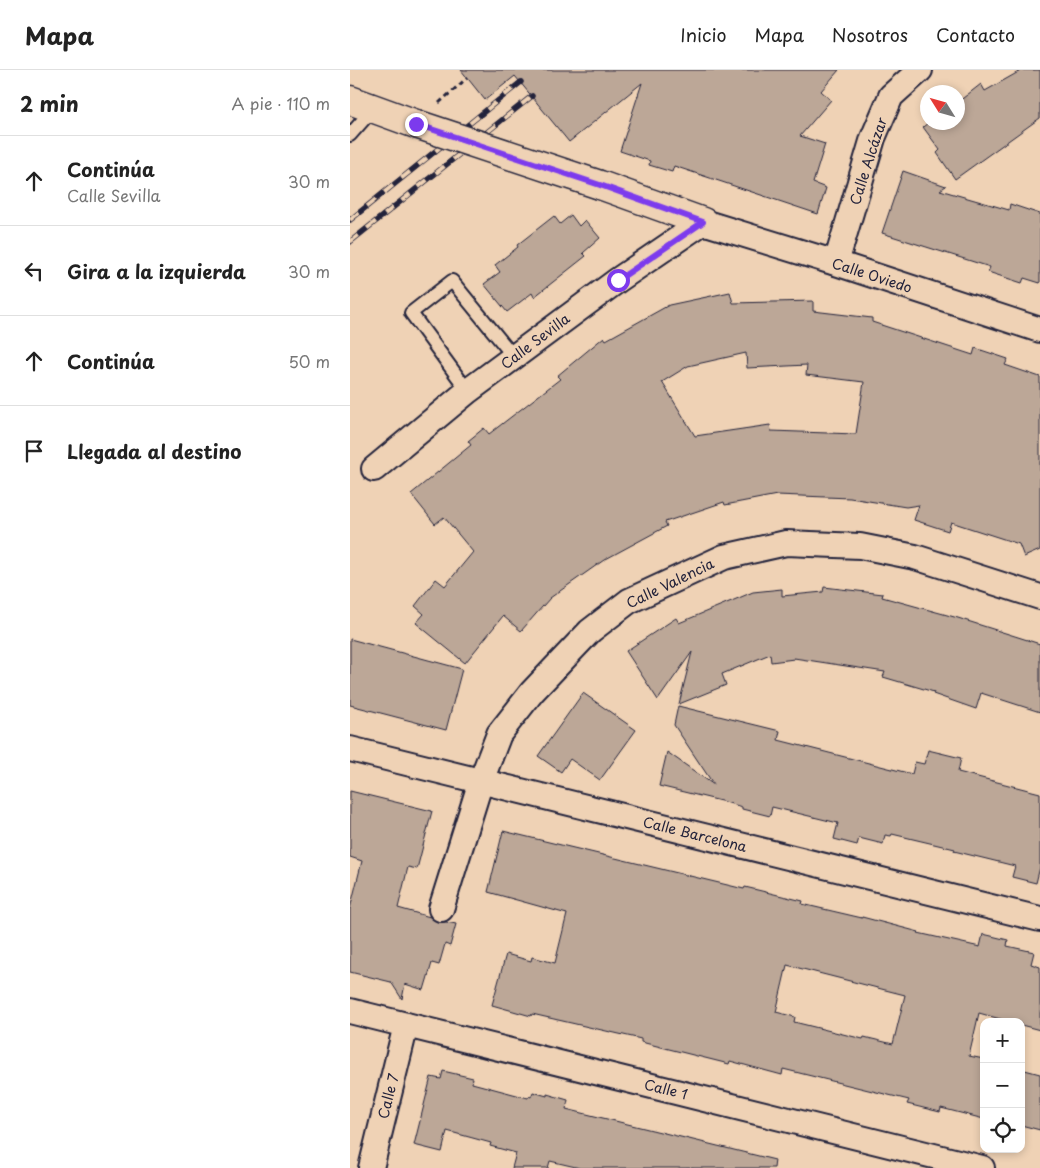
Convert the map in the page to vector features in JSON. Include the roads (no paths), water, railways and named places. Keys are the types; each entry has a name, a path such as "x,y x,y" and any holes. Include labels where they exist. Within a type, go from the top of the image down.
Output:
{"street":[{"name":"Calle Alcázar","path":"836,263 874,138 891,96 920,70"},
{"path":"361,104 703,222"},
{"name":"Calle Oviedo","path":"703,222 836,263 1040,330"},
{"name":"Calle Sevilla","path":"374,469 468,391 618,280 703,222"},
{"name":"Calle Valencia","path":"440,909 481,781 499,734 532,692 590,631 629,601 724,557 786,543 860,546 915,557 1040,597"},
{"name":"Calle Barcelona","path":"350,749 1040,919"},
{"name":"Calle 1","path":"350,1011 982,1168"},
{"name":"Calle 7","path":"371,1168 406,1025"}],"lane":[{"path":"350,134 361,104"},
{"path":"468,391 411,313 452,281 514,357"}],"railway":[{"path":"350,220 521,82"},
{"path":"350,242 532,96"}]}
